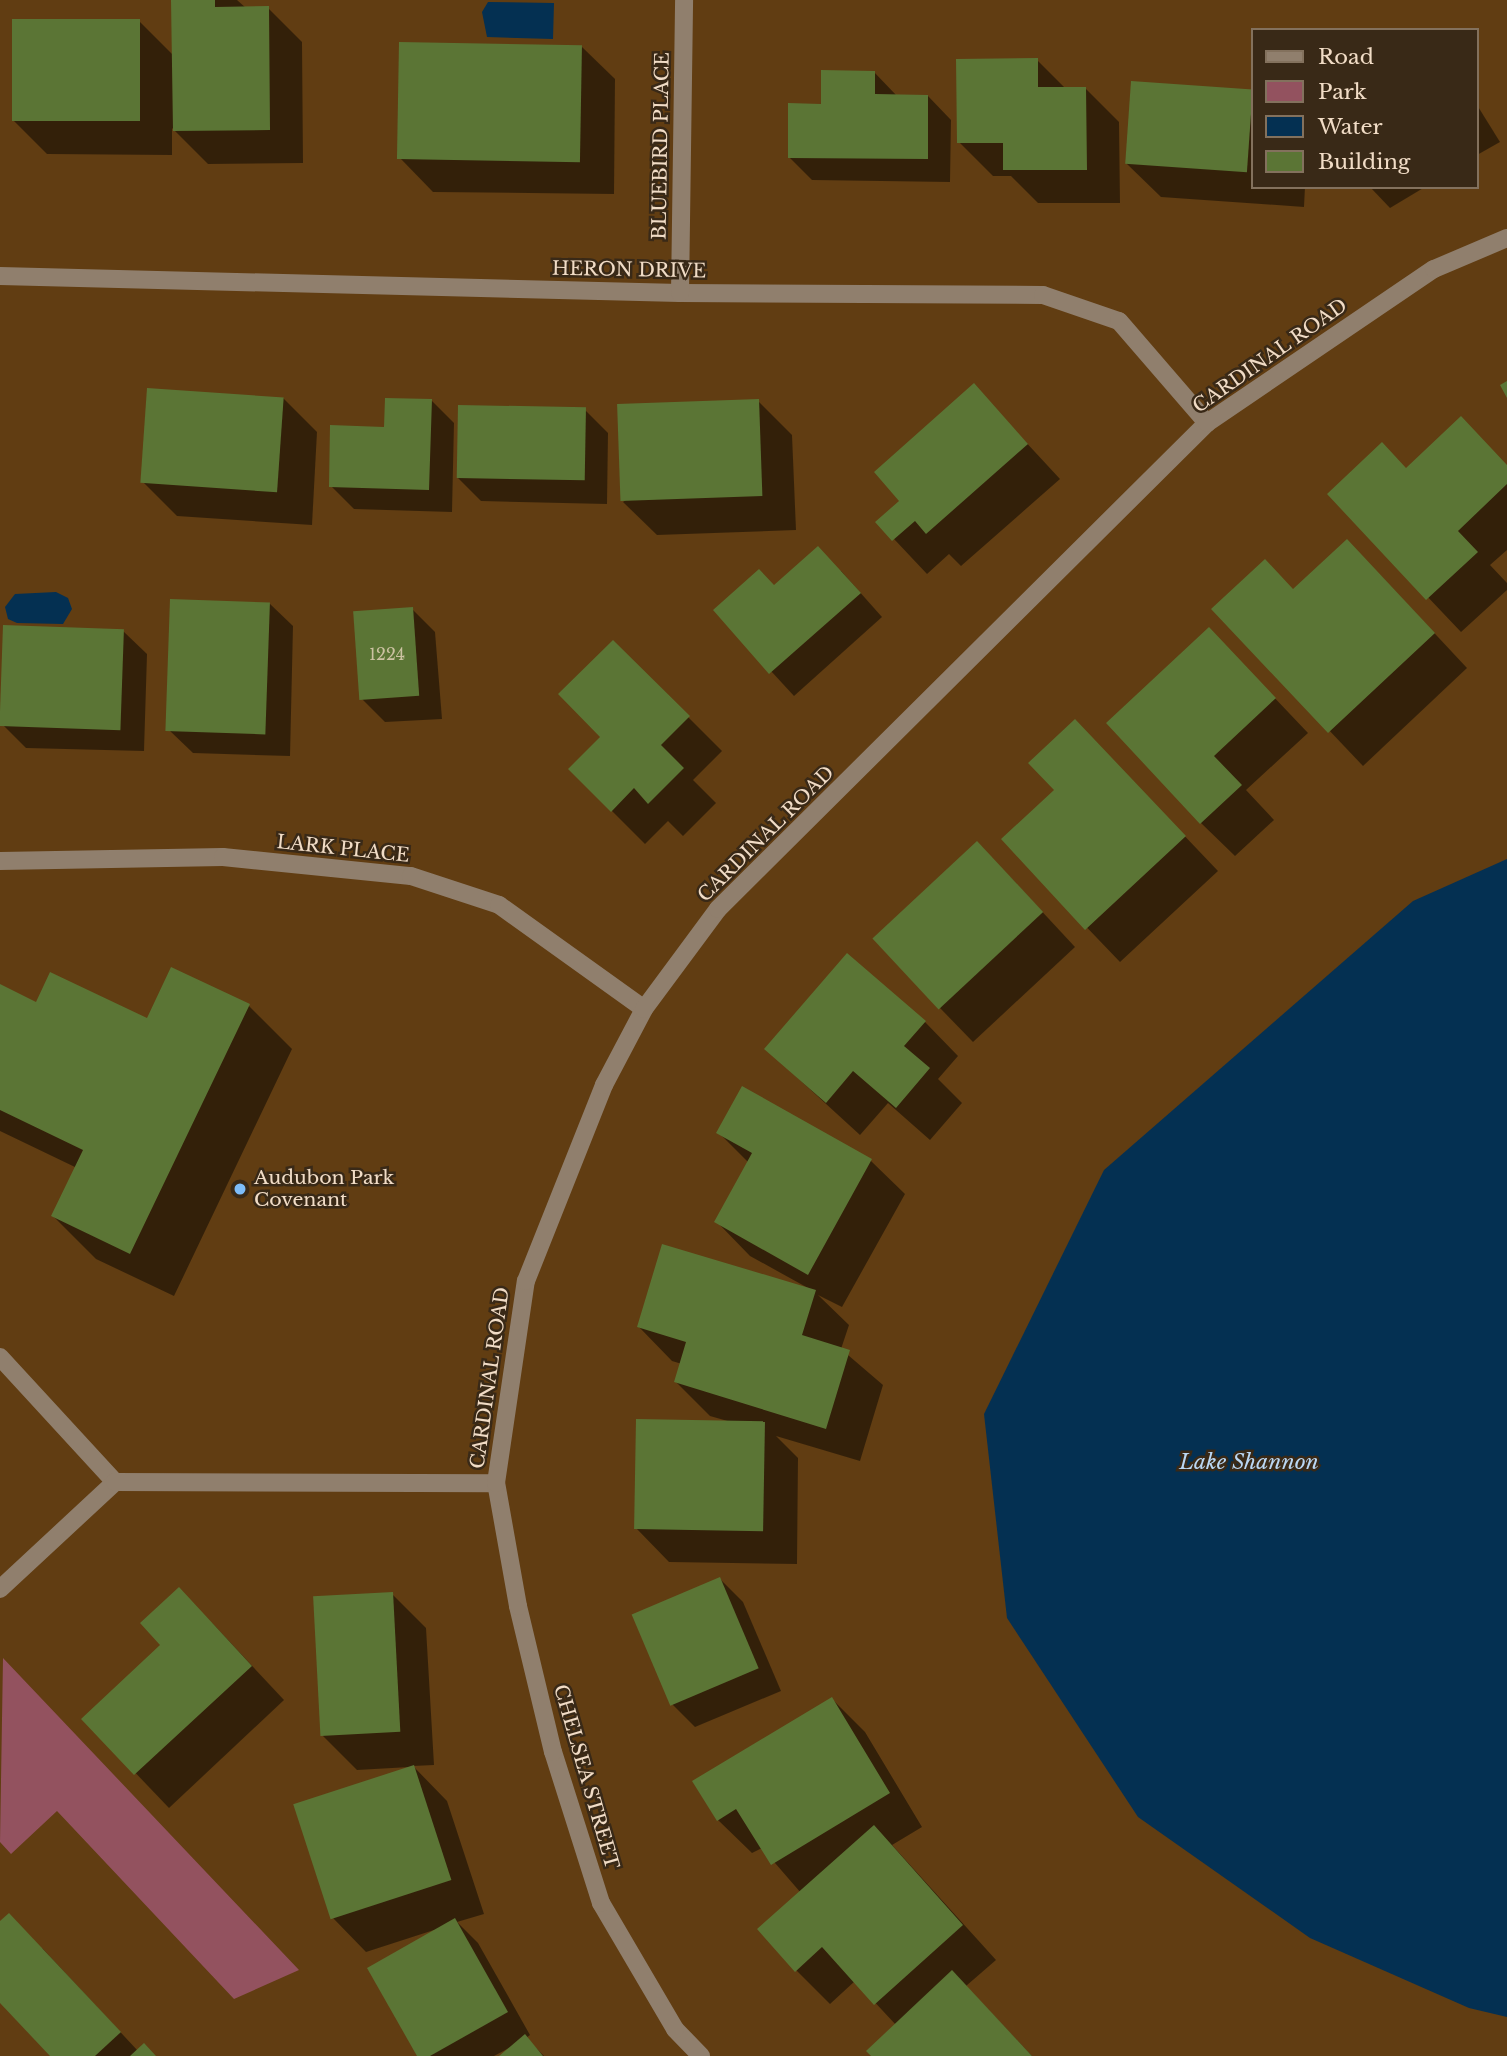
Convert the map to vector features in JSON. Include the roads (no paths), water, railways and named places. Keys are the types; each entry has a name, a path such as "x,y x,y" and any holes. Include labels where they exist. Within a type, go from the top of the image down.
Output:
{"street":[{"name":"BLUEBIRD PLACE","path":"680,293 684,0"},
{"name":"CARDINAL ROAD","path":"115,1482 496,1483 526,1281 604,1085 644,1009 718,909 1207,422 1434,269 1507,238"},
{"name":"HERON DRIVE","path":"0,276 680,293 1043,295 1119,321 1207,422"},
{"name":"LARK PLACE","path":"0,861 223,858 411,876 499,905 644,1009"},
{"path":"0,1357 115,1482 0,1589"},
{"name":"CHELSEA STREET","path":"496,1483 518,1606 553,1752 601,1903 675,2029 701,2056"}],"water":[{"path":"488,2 554,3 553,39 487,37 482,12"},
{"path":"56,592 68,598 72,609 63,624 17,623 8,619 5,607 15,594"},
{"name":"Lake Shannon","path":"1507,859 1507,2017 1469,2008 1310,1938 1138,1817 1007,1618 984,1414 1104,1170 1413,901"}],"place":[{"name":"Audubon Park Covenant","path":"240,1189"}]}
